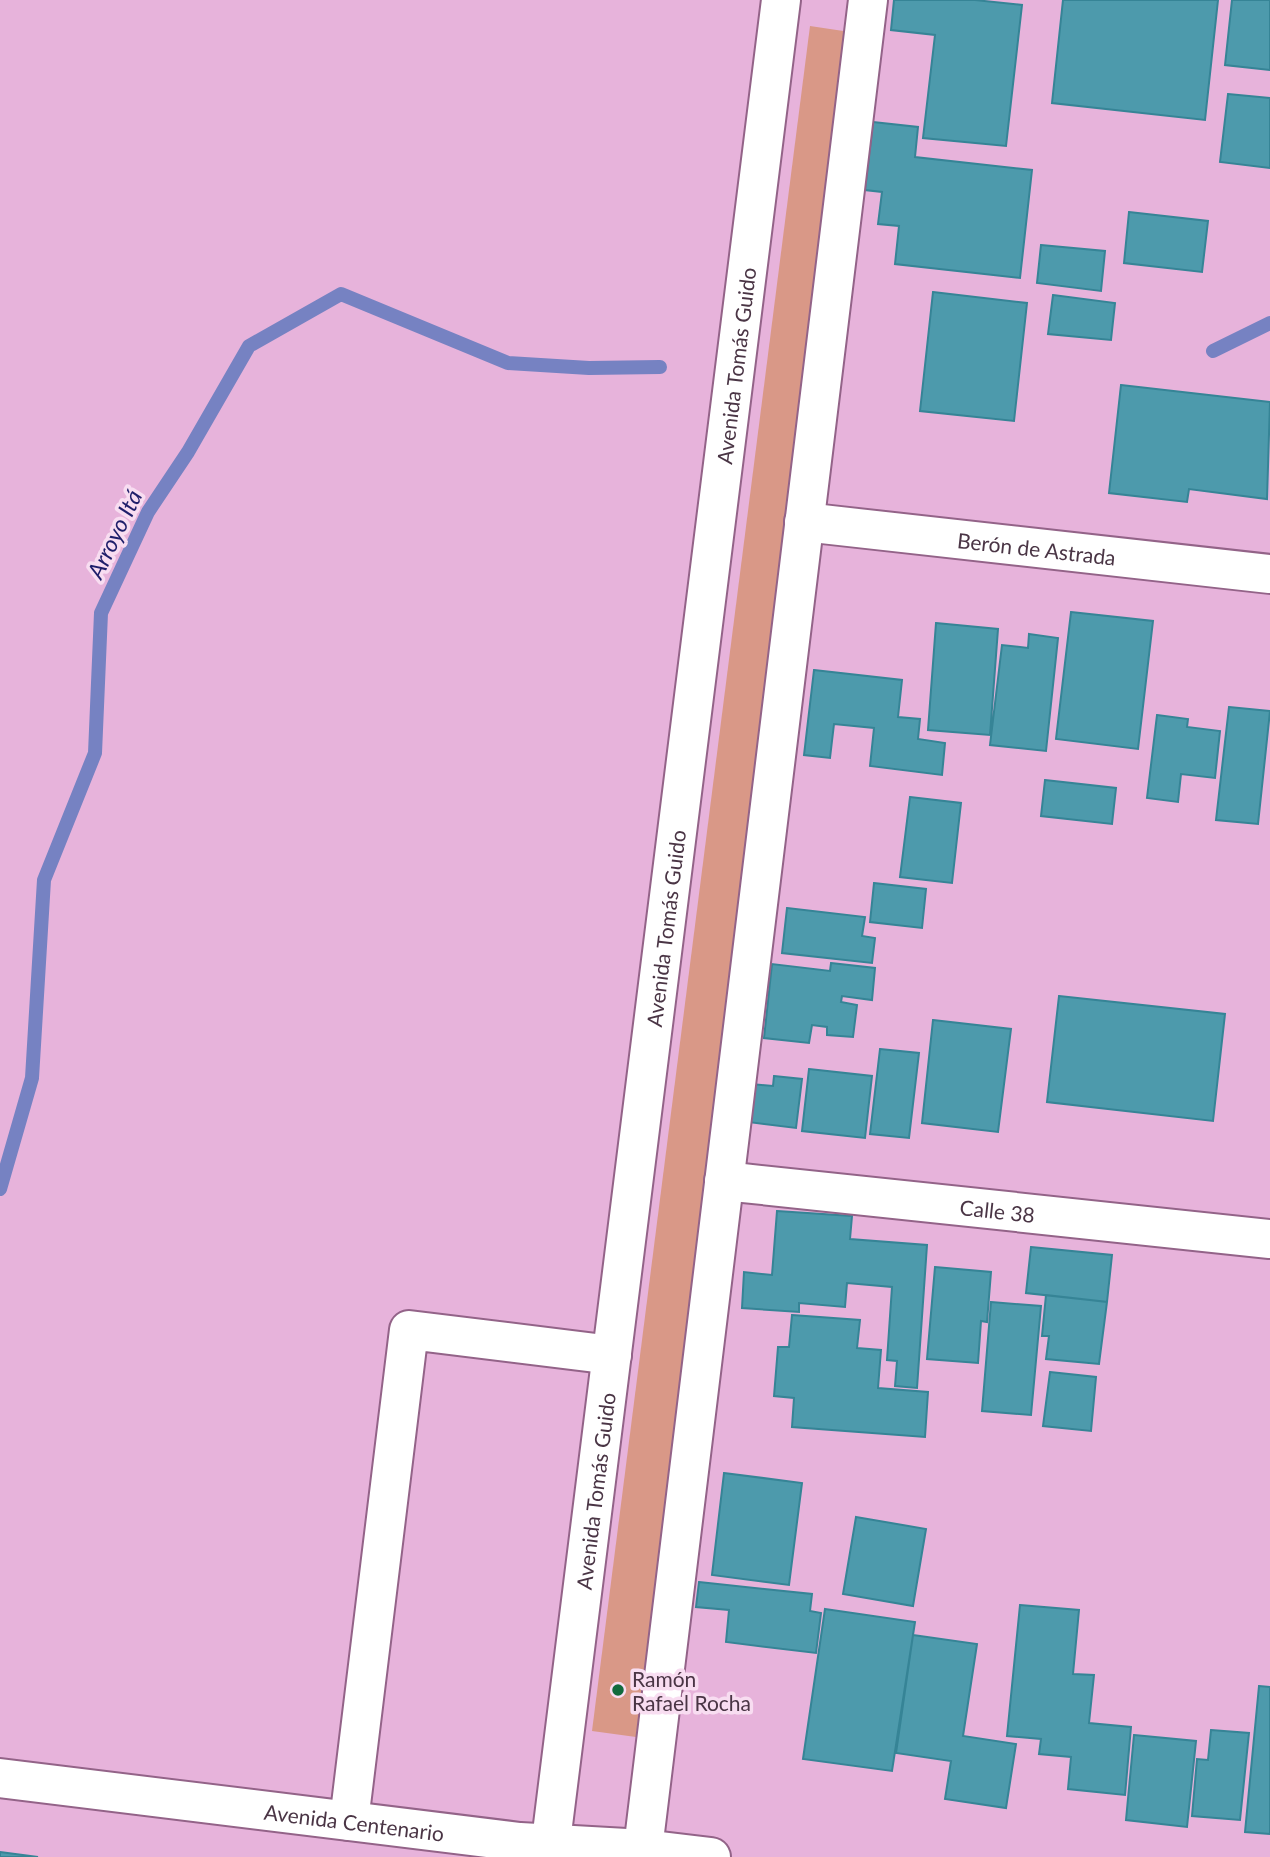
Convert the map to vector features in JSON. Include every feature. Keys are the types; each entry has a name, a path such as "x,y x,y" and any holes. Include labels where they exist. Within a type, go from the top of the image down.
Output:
{"main road":[{"name":"Avenida Tomás Guido","path":"550,1851 781,0"},
{"path":"643,1853 867,0"},
{"name":"Berón de Astrada","path":"804,522 1270,574"},
{"name":"Calle 38","path":"724,1181 1270,1239"},
{"path":"349,1821 409,1330 612,1355"},
{"name":"Avenida Centenario","path":"0,1778 349,1821 550,1851 711,1857"}],"shaded area":[{"path":"810,26 850,32 636,1737 592,1731"}],"building":[{"path":"894,0 975,0 1022,5 1006,146 923,138 935,35 891,30"},
{"path":"1063,0 1218,0 1205,120 1052,103"},
{"path":"1232,0 1270,0 1270,70 1225,65"},
{"path":"1228,94 1270,98 1270,168 1220,162"},
{"path":"873,122 918,127 915,157 1032,170 1020,278 895,264 899,226 878,224 882,192 865,190"},
{"path":"1129,212 1208,221 1202,272 1124,263"},
{"path":"1041,245 1105,251 1101,291 1037,283"},
{"path":"933,292 1027,303 1014,421 920,411"},
{"path":"1053,295 1115,303 1111,340 1048,334"},
{"path":"1121,385 1270,402 1267,499 1189,489 1187,502 1109,493"},
{"path":"1071,612 1153,621 1138,749 1056,739"},
{"path":"936,623 998,629 990,735 928,730"},
{"path":"1029,634 1058,638 1046,751 990,745 1002,645 1028,648"},
{"path":"814,670 902,680 898,717 920,719 918,739 945,743 942,775 870,766 874,728 834,724 830,758 804,755"},
{"path":"1229,707 1270,711 1258,824 1216,820"},
{"path":"1157,715 1188,719 1187,727 1220,731 1215,778 1181,774 1178,802 1147,798"},
{"path":"1045,780 1116,788 1112,824 1041,816"},
{"path":"910,797 961,803 952,883 900,877"},
{"path":"874,883 926,889 922,928 870,922"},
{"path":"787,908 865,917 862,936 875,938 872,963 782,953"},
{"path":"831,963 875,968 872,1000 842,996 841,1002 857,1005 853,1037 827,1035 827,1027 812,1025 809,1043 764,1038 772,964 830,971"},
{"path":"1059,996 1225,1014 1213,1121 1047,1102"},
{"path":"933,1020 1011,1029 998,1132 922,1123"},
{"path":"880,1049 919,1053 909,1138 870,1134"},
{"path":"809,1069 872,1076 865,1138 802,1131"},
{"path":"774,1076 802,1079 796,1128 748,1122 752,1084 773,1086"},
{"path":"777,1211 852,1216 850,1239 927,1245 917,1388 895,1386 897,1361 887,1360 892,1287 847,1283 845,1307 799,1303 799,1312 742,1308 744,1272 772,1275"},
{"path":"1031,1247 1112,1255 1107,1302 1026,1293"},
{"path":"935,1267 991,1272 987,1322 981,1321 978,1363 927,1359"},
{"path":"1046,1295 1107,1302 1099,1364 1046,1359 1049,1336 1042,1336"},
{"path":"991,1302 1041,1306 1031,1415 982,1411"},
{"path":"792,1315 860,1320 857,1348 881,1350 878,1388 928,1392 925,1437 792,1427 794,1398 774,1396 778,1347 789,1347"},
{"path":"1050,1372 1096,1377 1091,1431 1043,1426"},
{"path":"724,1473 802,1483 789,1585 712,1575"},
{"path":"856,1517 926,1529 913,1606 843,1594"},
{"path":"699,1582 812,1594 810,1611 821,1613 816,1653 726,1642 729,1610 696,1607"},
{"path":"1020,1605 1079,1610 1073,1674 1094,1675 1089,1723 1131,1727 1125,1795 1068,1789 1071,1757 1039,1754 1041,1739 1007,1736"},
{"path":"825,1609 915,1622 892,1771 803,1759"},
{"path":"913,1635 977,1644 963,1736 1016,1744 1006,1808 945,1799 951,1761 896,1753"},
{"path":"1259,1686 1270,1687 1270,1834 1245,1832"},
{"path":"1211,1730 1249,1733 1240,1820 1192,1816 1197,1759 1208,1760"},
{"path":"1134,1735 1196,1741 1187,1827 1126,1820"},
{"path":"0,1852 38,1857 0,1857"}],"waterway":[{"name":"Arroyo Itá","path":"0,1189 32,1078 44,880 95,753 101,613 148,512 188,452 249,346 341,294 508,363 589,368 660,367"},
{"name":"Arroyo Itá","path":"1213,351 1270,323"}],"place":[{"name":"Ramón Rafael Rocha","path":"618,1690"}]}
